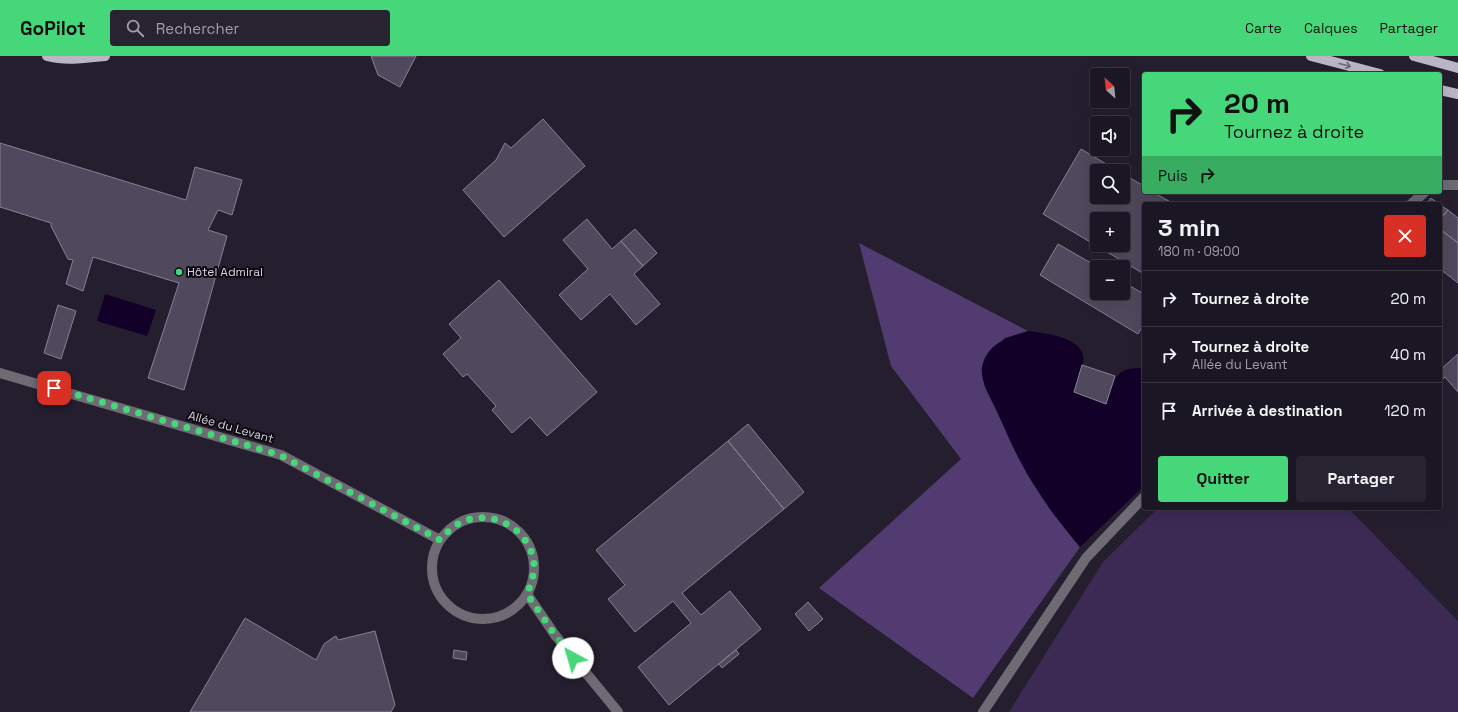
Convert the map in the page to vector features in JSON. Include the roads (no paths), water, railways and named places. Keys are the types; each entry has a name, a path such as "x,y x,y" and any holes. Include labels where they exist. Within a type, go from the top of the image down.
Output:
{"main road":[{"path":"47,56 55,58 82,59 105,56"},
{"path":"1311,56 1372,72"},
{"path":"1414,56 1458,68"},
{"path":"1442,90 1458,94"}],"street":[{"path":"1442,185 1458,185"},
{"path":"1413,202 1423,194"},
{"name":"Allée du Levant","path":"0,373 280,455 440,540"},
{"path":"983,712 1086,558 1142,499"},
{"path":"480,517 496,519 510,525 522,536 530,549 534,564 533,580 527,594 516,607 503,615 487,619 471,618 456,611 444,601 435,587 432,571 434,555 440,540 451,528 465,521 480,517"},
{"path":"527,594 555,635 618,712"}],"place":[{"name":"Hôtel Admiral","path":"179,272"}]}
